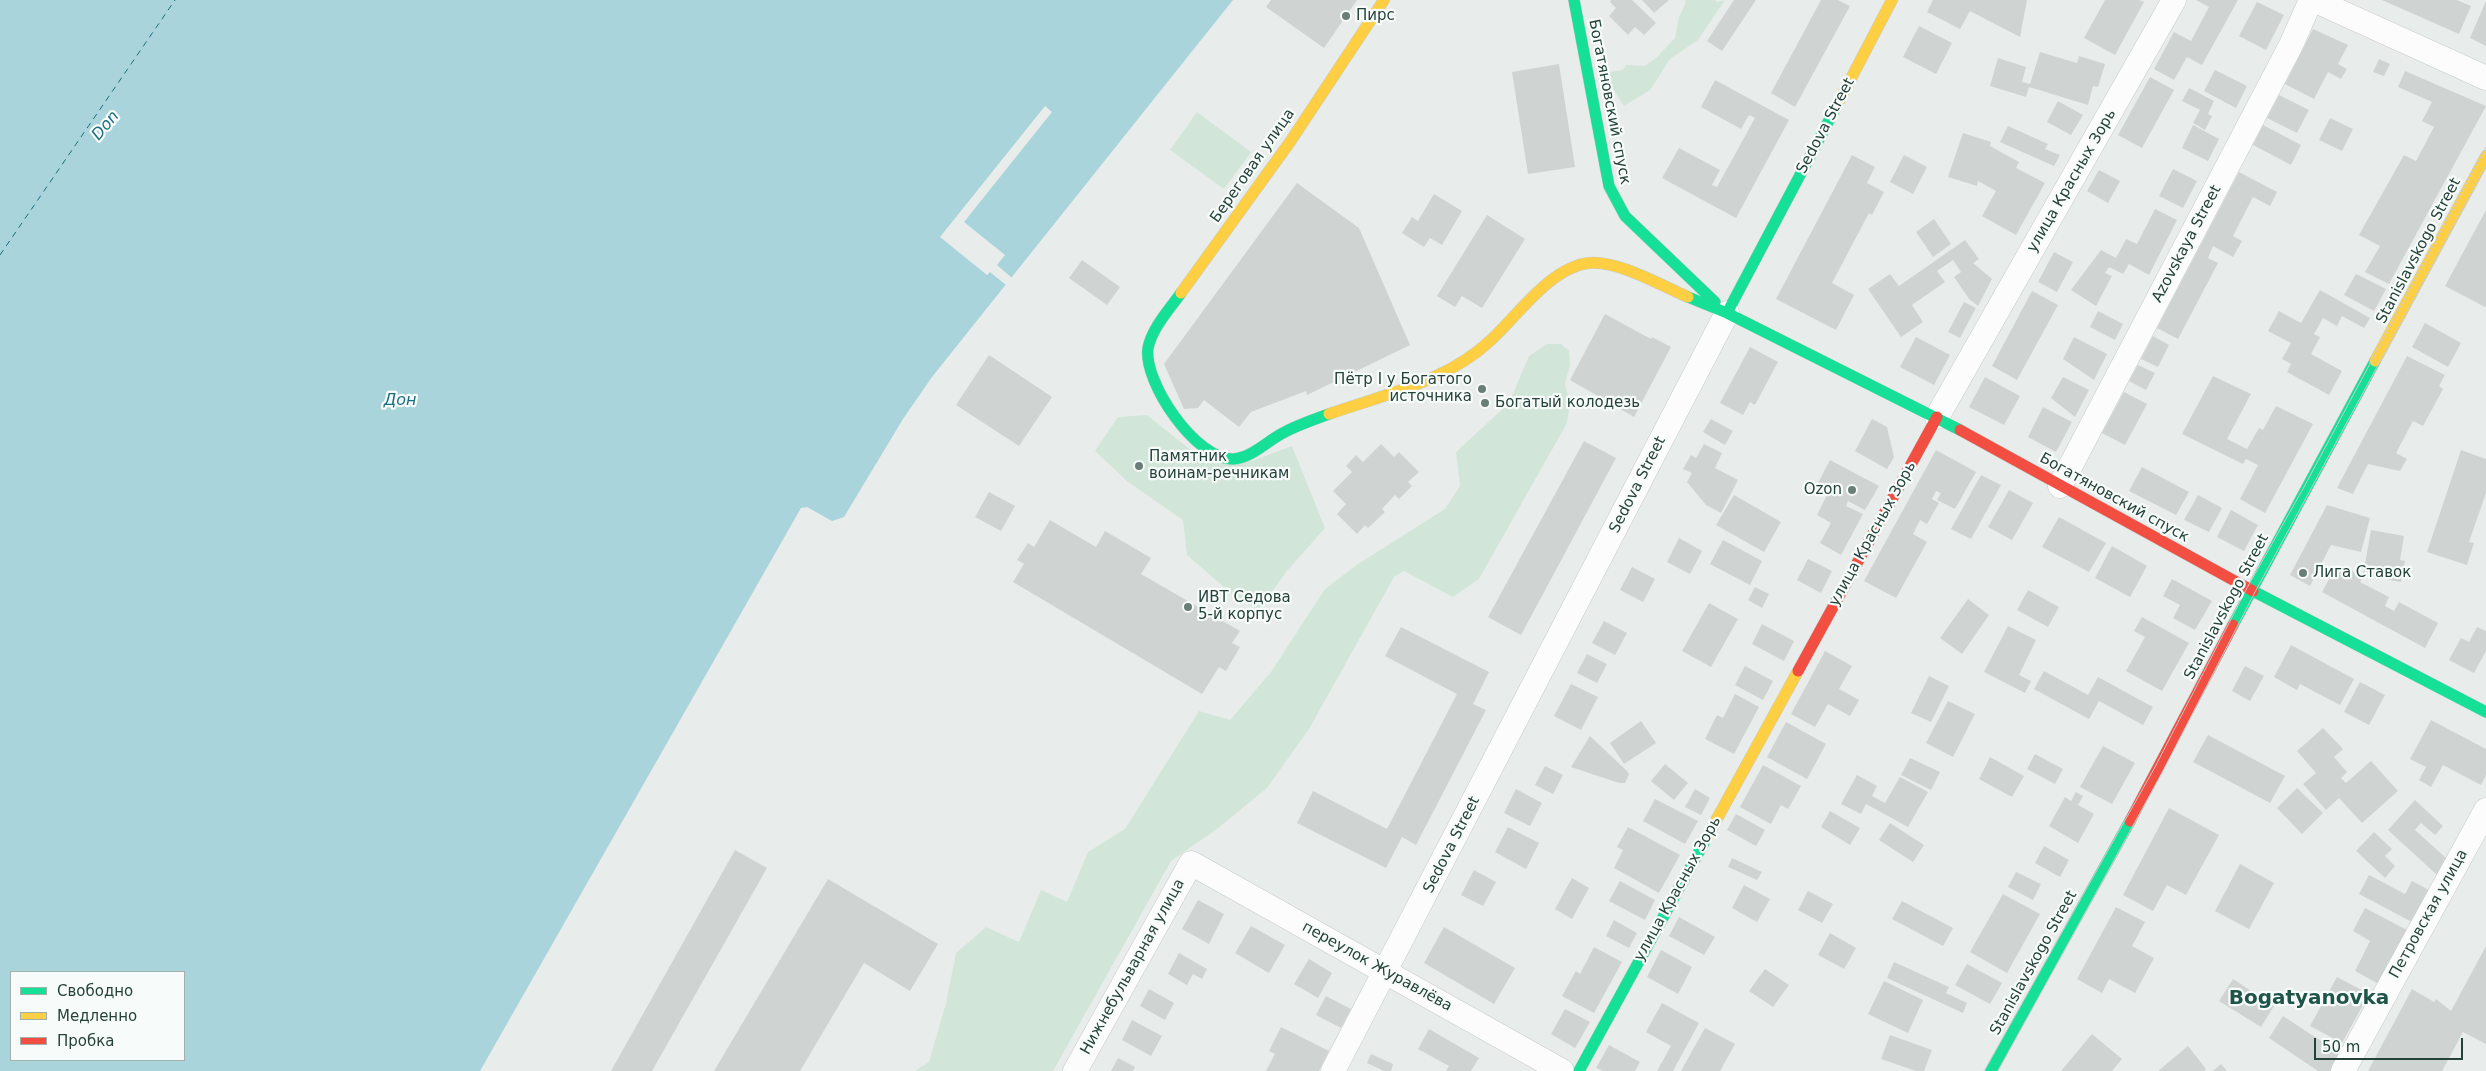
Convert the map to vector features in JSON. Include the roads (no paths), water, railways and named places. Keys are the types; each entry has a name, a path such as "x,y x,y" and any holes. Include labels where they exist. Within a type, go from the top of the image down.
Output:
{"street":[{"name":"Береговая улица","path":"1148,350 1157,327 1290,142 1384,0"},
{"name":"Богатяновский спуск","path":"1574,0 1609,186 1616,203 1625,216 1727,314"},
{"name":"Sedova Street","path":"1333,1071 1892,0"},
{"name":"улица Красных Зорь","path":"1579,1071 1937,418 2174,0"},
{"path":"2313,0 2486,78"},
{"name":"Azovskaya Street","path":"2060,486 2292,45 2313,0"},
{"name":"Stanislavskogo Street","path":"1991,1071 2159,769 2251,590 2308,489 2486,156"},
{"name":"Богатяновский спуск","path":"1148,350 1157,386 1168,406 1188,431 1210,452 1225,458 1235,458 1245,456 1289,429 1449,370 1480,350 1563,271 1583,264 1601,263 1617,267 1727,314 1937,418 2251,590 2486,712"},
{"name":"Петровская улица","path":"2343,1071 2486,810"},
{"name":"переулок Журавлёва","path":"1191,863 1562,1071"},
{"name":"Нижнебульварная улица","path":"1075,1071 1191,863"}],"water":[{"name":"Дон","path":"0,0 1233,0 932,377 903,419 844,517 832,521 807,507 801,508 480,1071 0,1071"}],"tram line":[{"path":"1984,1071 2155,767 2247,588 2304,487 2486,147"},
{"path":"1998,1071 2163,771 2255,592 2486,166"}],"place":[{"name":"Пирс","path":"1346,16"},
{"name":"Пётр I у Богатого источника","path":"1482,389"},
{"name":"Богатый колодезь","path":"1485,403"},
{"name":"Памятник воинам-речникам","path":"1139,466"},
{"name":"Ozon","path":"1852,490"},
{"name":"Лига Ставок","path":"2303,573"},
{"name":"ИВТ Седова 5-й корпус","path":"1188,607"}],"district":[{"name":"Bogatyanovka","path":"2309,999"}],"water label":[{"name":"Don","path":"106,126"}]}
